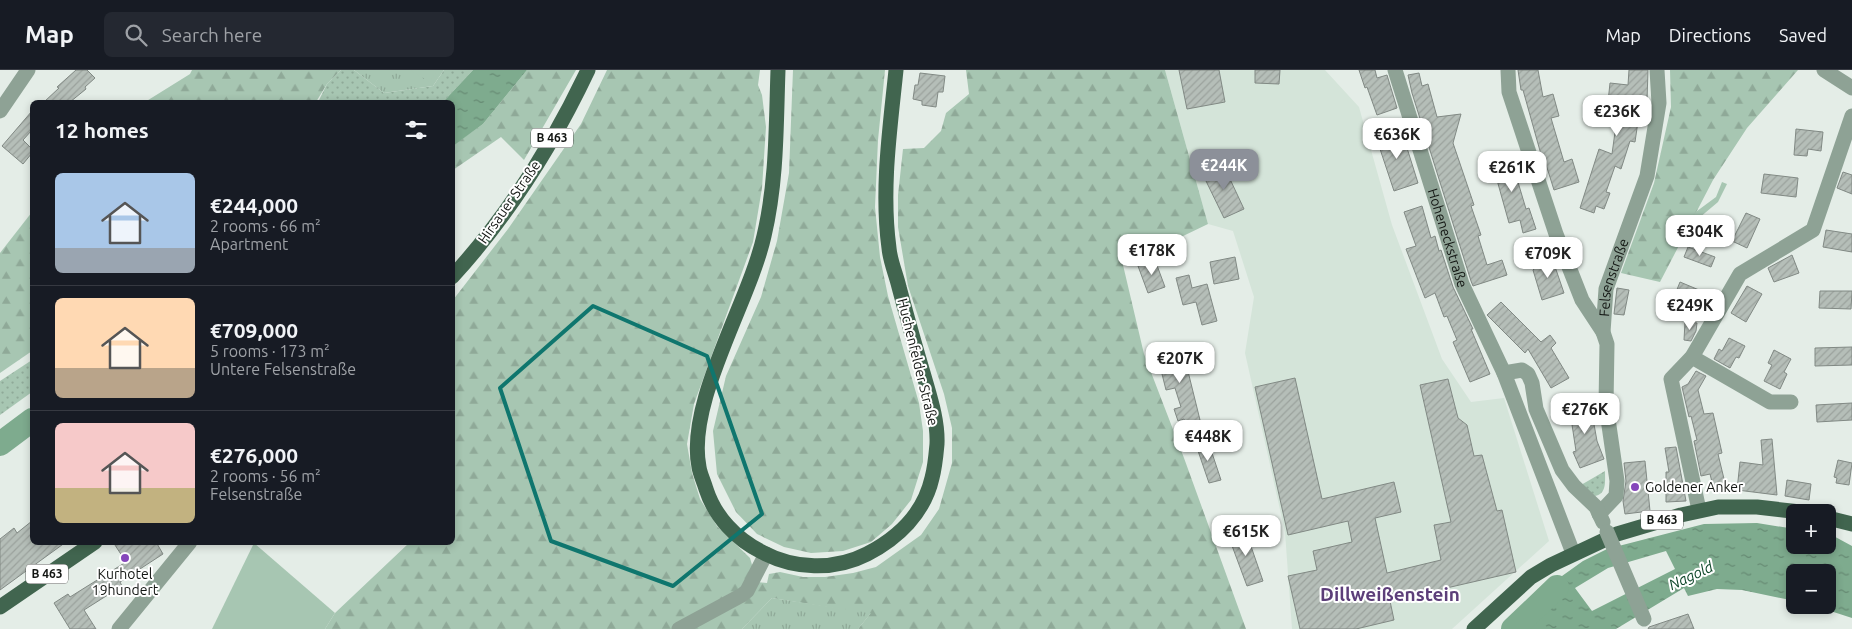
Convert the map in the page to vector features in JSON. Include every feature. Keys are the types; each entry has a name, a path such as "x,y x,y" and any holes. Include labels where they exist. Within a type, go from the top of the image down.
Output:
{"main road":[{"name":"Hirsauer Straße","path":"455,273 483,240 538,161 558,129 588,70"},
{"name":"Huchenfelder Straße","path":"778,70 776,160 773,194 764,238 751,280 713,374 698,434 698,466 716,512 740,539 782,561 809,566 835,565 863,557 888,543 915,516 932,479 937,442 933,409 889,250 886,166 896,70"},
{"name":"B 463","path":"1474,629 1531,577 1573,554 1617,534 1699,510 1734,506 1786,511"},
{"path":"1836,520 1852,524"},
{"name":"B 463","path":"0,607 91,545"}],"street":[{"path":"0,111 28,70"},
{"name":"Hoheneckstraße","path":"1395,70 1462,284 1504,373 1573,554"},
{"path":"1508,70 1508,92 1556,234 1582,300 1603,332"},
{"name":"Felsenstraße","path":"1600,514 1616,496 1617,481 1606,405 1607,344 1603,332 1606,289 1647,176 1659,103 1657,70"},
{"path":"1824,70 1852,88"},
{"path":"1699,510 1671,378 1692,357 1740,274 1813,230 1852,116"},
{"path":"1692,357 1770,402 1791,402"},
{"path":"1504,373 1522,370 1528,374 1532,383 1536,409 1562,470 1574,486 1596,507 1600,514 1646,624"},
{"path":"118,629 188,545"},
{"path":"679,629 747,591 766,554"}],"highlighted area":[{"path":"593,306 707,356 762,514 673,586 551,541 500,388"}],"shaded area":[{"path":"1165,70 1325,70 1359,107 1392,225 1442,359 1471,402 1504,398 1549,541 1452,629 1292,629 1285,532 1245,353 1254,297 1233,231 1208,224"}],"green space":[{"path":"192,70 341,70 327,84 317,100 148,100 190,74"},
{"path":"341,70 354,70 384,93 433,86 444,70 473,70 445,100 319,100 327,84"},
{"path":"354,70 444,70 433,86 384,93"},
{"path":"410,70 437,70 430,82"},
{"path":"527,70 576,70 524,160 501,137 455,169 455,144 483,124"},
{"path":"607,70 760,70 758,85 762,95 766,127 762,188 753,242 694,404 687,444 692,473 700,499 717,526 750,558 757,582 767,583 769,574 780,572 803,577 825,577 876,567 921,535 939,509 952,463 952,428 944,394 908,286 898,227 898,195 903,149 924,148 941,131 946,113 969,94 966,70 1165,70 1208,224 1123,265 1144,354 1246,629 858,629 870,614 772,598 742,629 325,629 335,613 407,545 455,545 455,297 508,229 581,124"},
{"path":"793,70 885,70 878,140 875,207 880,257 888,296 919,403 923,431 923,462 911,500 892,524 871,542 843,551 811,553 784,547 757,534 736,512 717,474 713,431 726,376 761,297 777,241 789,173"},
{"path":"1670,70 1798,70 1747,128 1713,180 1660,282 1621,273 1654,183 1671,107"},
{"path":"1722,182 1727,184 1718,202 1699,218 1693,214 1716,197"},
{"path":"30,215 30,352 0,373 0,253"},
{"path":"30,361 30,393 0,415 0,381"},
{"path":"1605,471 1604,487 1599,495 1595,496 1581,485"},
{"path":"253,545 256,545 335,613 325,629 212,629"},
{"path":"772,598 871,613 858,629 742,629"}],"water":[{"path":"473,70 527,70 483,124 455,145 455,100 445,100"},
{"path":"1757,523 1786,528 1786,554 1836,554 1836,537 1852,546 1852,618 1836,613 1836,564 1786,564 1786,599 1742,590 1717,589 1688,596 1684,588 1616,629 1528,629 1548,606 1561,598 1555,581 1583,561 1607,549 1704,524","holes":["1666,551 1675,569 1592,611 1575,588 1608,568"]}],"building":[{"path":"76,70 87,70 95,78 85,87 86,89 72,100 46,100 59,88 57,87"},
{"path":"1179,70 1219,70 1225,102 1187,109"},
{"path":"1255,70 1280,70 1279,84 1255,83"},
{"path":"1359,70 1375,70 1377,78 1387,75 1397,108 1377,115"},
{"path":"1518,70 1538,70 1543,97 1553,94 1559,116 1551,118 1564,162 1572,159 1579,182 1554,190 1544,158 1542,158 1523,90 1521,90"},
{"path":"1629,70 1648,70 1647,101 1641,101 1635,142 1630,141 1621,169 1615,166 1606,192 1610,193 1604,209 1596,206 1594,213 1580,208 1599,149 1612,154 1619,103 1608,102 1610,83 1628,85"},
{"path":"920,73 945,76 943,92 938,92 936,107 922,105 922,101 913,99 915,85 918,85"},
{"path":"1419,73 1422,86 1428,84 1437,117 1461,114 1453,143 1474,205 1471,206 1481,235 1478,236 1487,265 1502,260 1507,275 1473,286 1412,93 1408,75"},
{"path":"30,113 30,132 23,140 30,147 30,155 23,164 2,146"},
{"path":"1401,129 1418,183 1394,191 1376,137"},
{"path":"1796,129 1823,132 1821,151 1808,149 1807,156 1794,155"},
{"path":"1505,152 1508,163 1512,162 1526,209 1529,208 1536,229 1523,233 1520,220 1509,223 1490,155"},
{"path":"1222,162 1244,209 1224,218 1206,181 1210,179 1206,170"},
{"path":"1843,172 1852,175 1852,194 1837,188"},
{"path":"1764,174 1798,178 1796,197 1761,193"},
{"path":"1422,206 1431,238 1435,236 1453,287 1473,329 1471,329 1490,374 1470,382 1453,342 1457,340 1447,316 1444,317 1435,293 1425,298 1406,249 1416,246 1404,212"},
{"path":"1746,213 1760,219 1747,248 1732,241"},
{"path":"1826,230 1852,234 1852,252 1823,247"},
{"path":"1688,247 1715,257 1711,267 1684,257"},
{"path":"1550,252 1564,293 1542,300 1533,270"},
{"path":"1792,255 1799,273 1774,282 1768,268"},
{"path":"1235,257 1239,279 1214,284 1210,262"},
{"path":"1155,260 1165,287 1148,293 1138,266"},
{"path":"1189,275 1192,288 1207,284 1217,321 1202,325 1196,302 1183,305 1176,278"},
{"path":"1680,282 1711,295 1706,305 1676,292"},
{"path":"1747,286 1762,294 1746,322 1731,313"},
{"path":"1617,288 1629,290 1624,315 1614,314"},
{"path":"1820,291 1852,291 1851,309 1819,308"},
{"path":"1501,302 1541,342 1550,335 1556,343 1551,348 1569,378 1551,388 1528,349 1525,353 1487,315"},
{"path":"1685,322 1697,323 1696,331 1691,341 1684,340"},
{"path":"1729,338 1745,346 1739,358 1736,357 1730,368 1714,359 1719,349 1722,351"},
{"path":"1181,343 1200,420 1186,425 1184,419 1178,421 1174,409 1181,407 1175,388 1166,390 1159,362 1170,360 1167,346"},
{"path":"1852,347 1852,365 1815,366 1815,348"},
{"path":"1774,350 1791,359 1784,372 1787,374 1780,389 1764,381 1772,365 1768,363"},
{"path":"1696,371 1706,376 1698,390 1704,414 1713,413 1722,453 1718,454 1725,483 1713,486 1710,474 1701,476 1694,441 1697,440 1682,387 1688,384"},
{"path":"1295,378 1322,499 1394,482 1401,512 1375,518 1387,573 1441,560 1434,525 1451,522 1420,385 1448,379 1458,418 1467,425 1474,456 1482,455 1497,511 1502,510 1516,572 1390,601 1394,620 1356,629 1300,629 1288,576 1317,570 1313,551 1352,542 1348,521 1288,535 1255,387"},
{"path":"1590,402 1597,441 1604,459 1580,468 1573,452 1576,451 1569,405"},
{"path":"1852,403 1852,420 1817,422 1816,405"},
{"path":"1772,439 1777,495 1737,490 1740,462 1763,465 1761,440"},
{"path":"1208,441 1221,480 1209,483 1196,445"},
{"path":"1676,447 1686,501 1666,502 1666,472 1669,472 1665,448"},
{"path":"1838,460 1852,463 1849,485 1836,483 1837,478 1834,477"},
{"name":"Goldener Anker","path":"1645,461 1650,511 1625,514 1623,501 1626,481 1624,463"},
{"path":"1787,480 1811,484 1809,500 1785,496"},
{"path":"30,523 30,545 62,545 0,590 0,539 14,528 17,533"},
{"path":"1245,529 1263,581 1247,586 1228,535"},
{"path":"115,545 158,545 163,554 120,582 122,586 84,610 96,629 70,629 54,603 68,594 70,597 126,562"},
{"path":"1688,614 1694,629 1648,629 1649,627"}],"waterway":[{"name":"Nagold","path":"0,444 30,422"},
{"path":"1513,629 1557,587"}],"place":[{"name":"Goldener Anker","path":"1635,487"},
{"name":"Kurhotel 19hundert","path":"125,558"}],"district":[{"name":"Dillweißenstein","path":"1390,594"}]}
